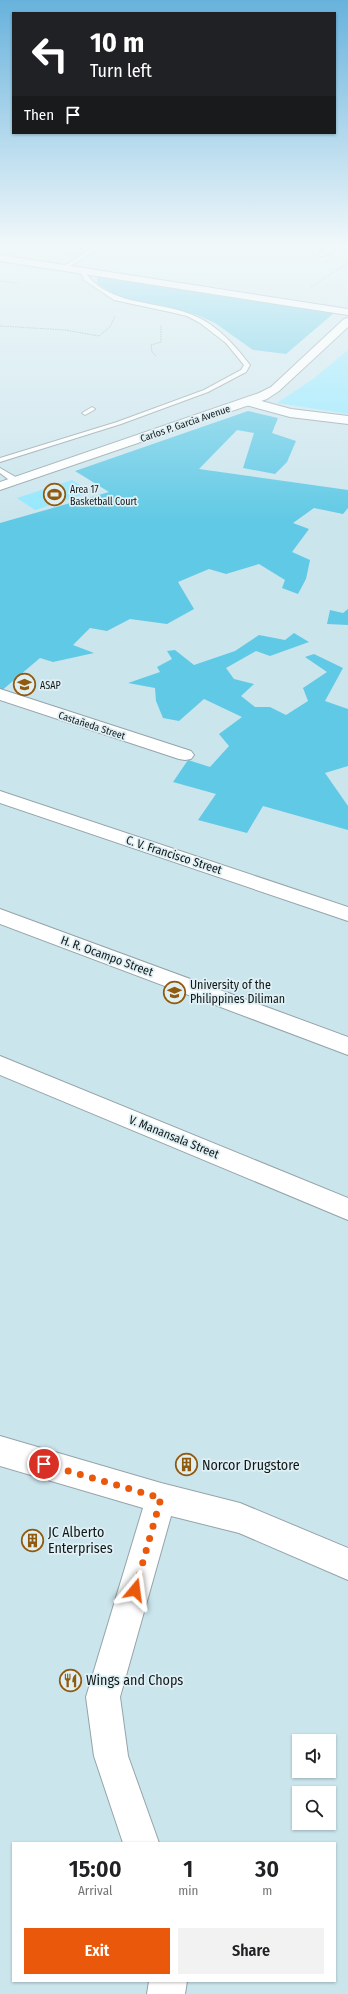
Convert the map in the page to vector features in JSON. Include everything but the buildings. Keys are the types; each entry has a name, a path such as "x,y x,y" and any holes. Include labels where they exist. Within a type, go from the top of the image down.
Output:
{"street":[{"name":"Carlos P. Garcia Avenue","path":"0,486 250,402 275,389 332,336"},
{"path":"250,402 296,414 348,420"},
{"name":"Castañeda Street","path":"0,694 185,755"},
{"name":"C. V. Francisco Street","path":"0,797 348,914"},
{"name":"H. R. Ocampo Street","path":"0,916 348,1046"},
{"name":"V. Manansala Street","path":"0,1065 348,1209"},
{"path":"0,1451 161,1498 240,1518 348,1564"},
{"path":"140,1842 111,1756 103,1697 161,1498"},
{"path":"166,1994 168,1982"}],"lane":[{"path":"0,460 119,423 206,391 244,371 247,365 228,342 220,336"},
{"path":"85,413 92,409"},
{"path":"0,470 16,481"}],"path":[{"path":"156,356 152,352 151,345 161,342 161,336"}],"shaded area":[{"name":"University of the Philippines Diliman","path":"0,336 348,336 348,1994 0,1994"},
{"path":"233,336 307,336 286,354 253,350"},
{"path":"348,350 348,414 277,403 313,379"},
{"path":"248,411 278,418 272,433 296,441 287,462 275,474 243,468 254,433 237,430 199,469 348,490 348,508 343,514 314,508 293,523 309,529 292,552 310,560 306,579 298,594 282,588 285,580 259,564 226,574 209,569 178,582 194,609 167,624 130,619 107,631 90,628 73,645 94,653 53,662 40,658 0,692 0,523 109,492 75,471"},
{"name":"Area 17 Basketball Court","path":"72,480 91,492 35,510 17,498"},
{"path":"348,609 348,625 327,624 330,610 343,613"},
{"path":"294,633 309,642 270,656 256,651 226,668 234,679 254,684 241,696 255,707 270,707 286,715 308,701 303,688 327,672 305,657 314,654 343,668 325,701 348,709 348,766 325,773 348,806 348,830 263,806 247,833 198,820 216,794 173,782 188,760 210,767 229,746 219,734 242,717 204,699 179,721 163,718 156,701 155,688 128,683 160,672 157,667 172,659 167,651 175,650 194,665 235,651 259,635 285,640"}],"place":[{"name":"Area 17 Basketball Court","path":"54,495"},
{"name":"ASAP","path":"24,685"},
{"name":"University of the Philippines Diliman","path":"174,992"},
{"name":"Norcor Drugstore","path":"187,1465"},
{"name":"JC Alberto Enterprises","path":"32,1540"},
{"name":"Wings and Chops","path":"71,1680"}],"route":[{"path":"44,1464 161,1498 135,1590"}]}
